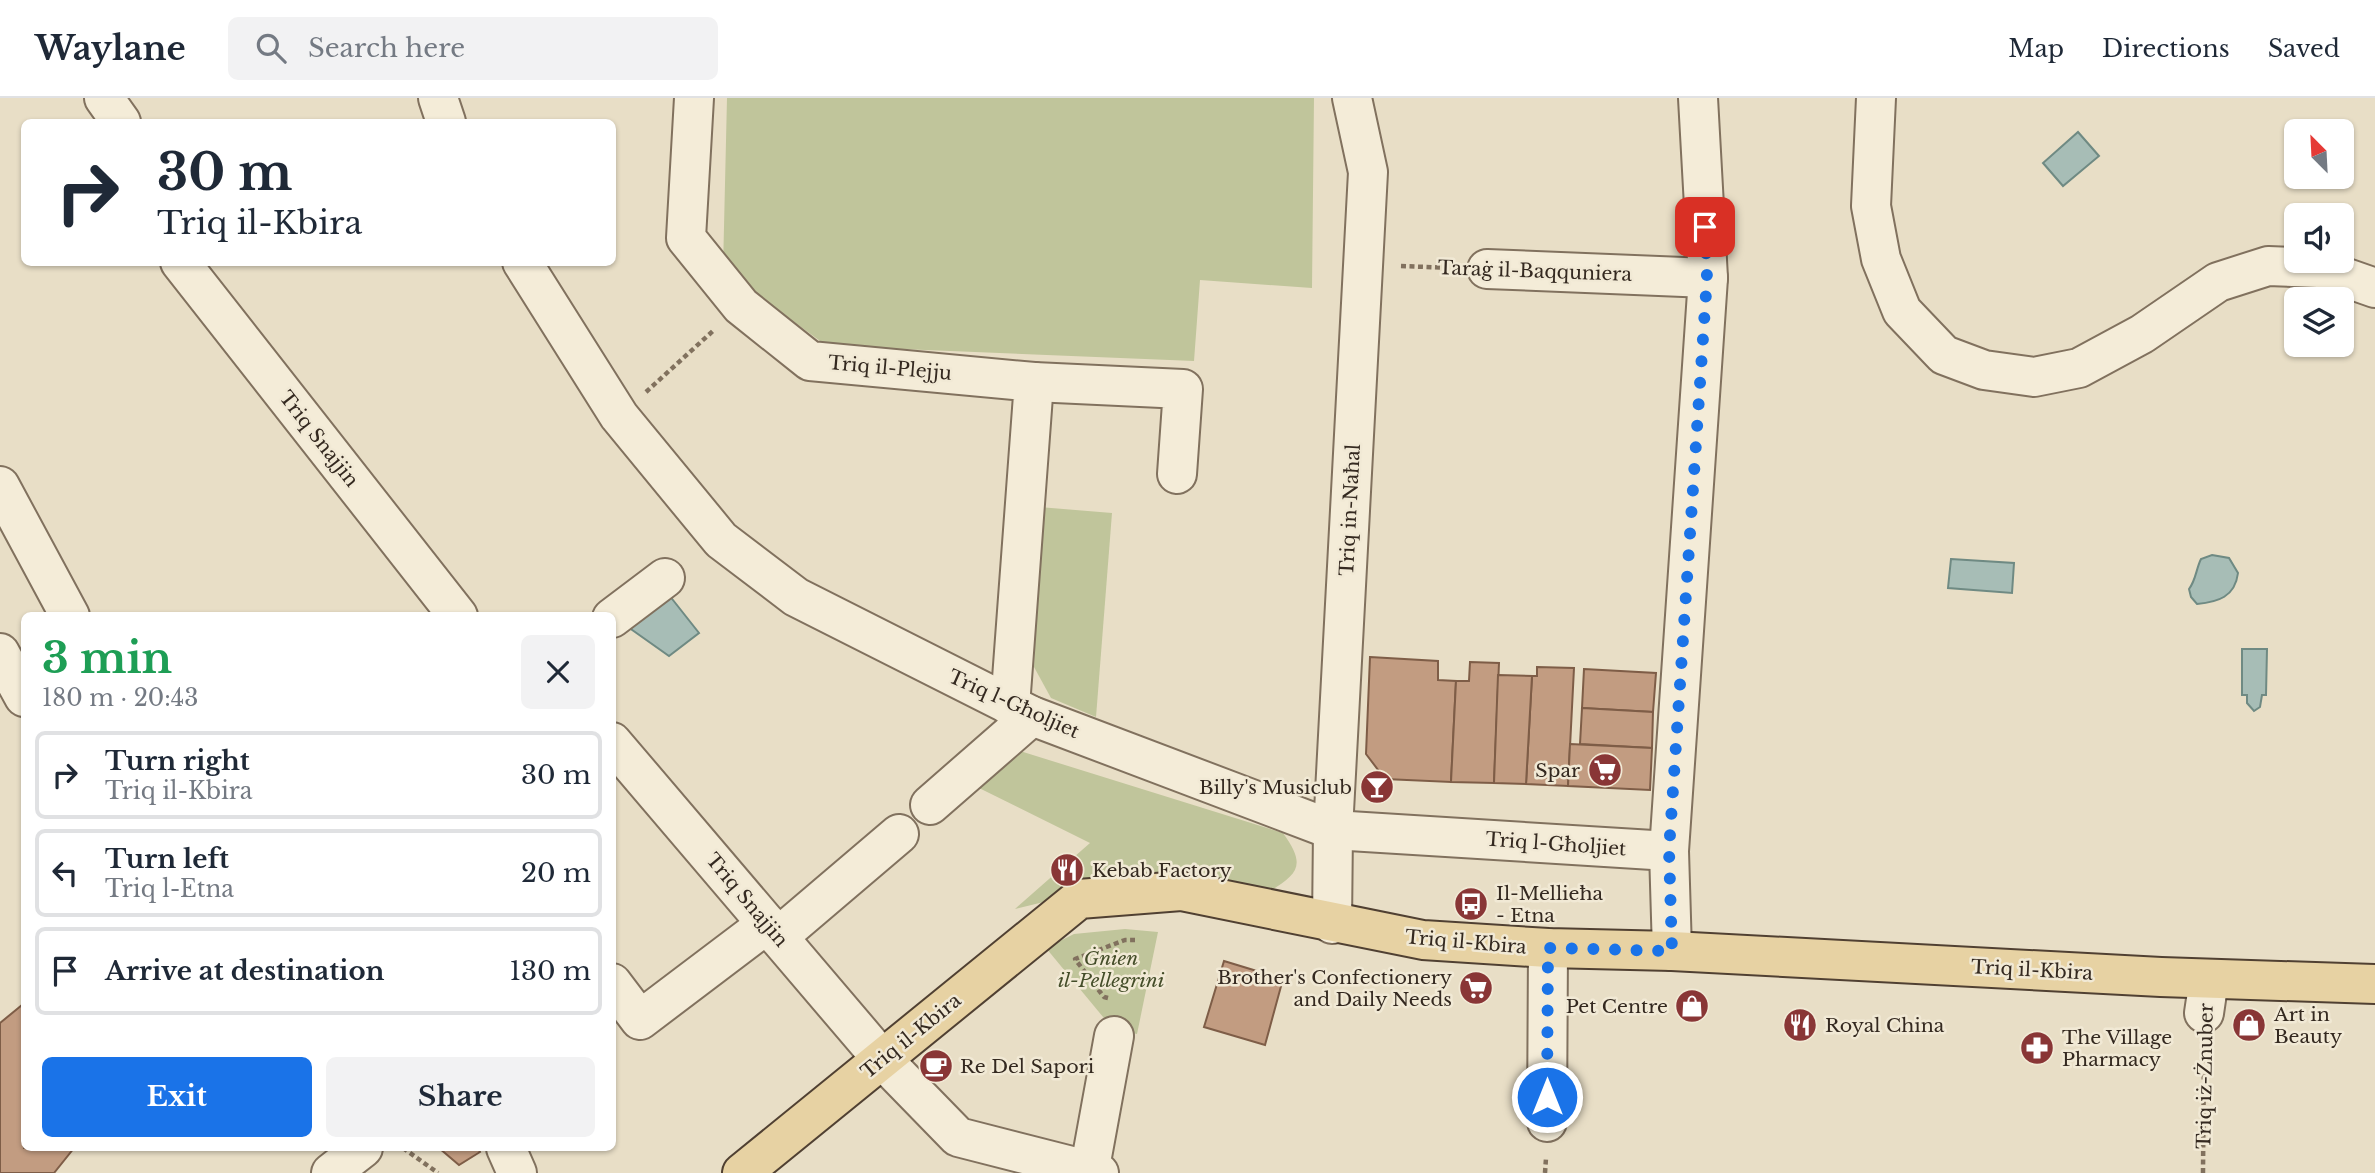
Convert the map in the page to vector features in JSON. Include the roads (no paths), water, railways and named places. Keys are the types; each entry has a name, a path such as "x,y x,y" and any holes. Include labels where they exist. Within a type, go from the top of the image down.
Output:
{"main road":[{"name":"Triq il-Kbira","path":"742,1173 1079,899 1181,891 1332,924 1423,940 1548,948 1672,951 2206,996 2375,984"}],"street":[{"path":"104,98 119,119"},
{"path":"438,98 445,119"},
{"name":"Triq il-Plejju","path":"694,98 686,238 741,306 810,361 1034,382 1183,389 1177,474"},
{"name":"Triq in-Naħal","path":"1332,924 1333,830 1367,172 1352,98"},
{"path":"1672,951 1669,850 1707,278 1698,98"},
{"path":"1876,98 1871,206 1881,259 1902,311 1944,355 1984,370 2034,377 2079,368 2142,334 2218,282 2268,267 2318,268 2375,288"},
{"name":"Triq Snajjin","path":"183,266 455,612"},
{"name":"Triq l-Għoljiet","path":"525,266 619,416 721,540 796,597 1021,711 1333,830 1669,850"},
{"name":"Taraġ il-Baqquniera","path":"1488,269 1707,278"},
{"path":"930,805 1021,711 1034,382"},
{"path":"0,486 68,612"},
{"path":"616,615 665,578"},
{"path":"0,653 21,692"},
{"name":"Triq Snajjin","path":"616,747 882,1059 958,1137 1093,1172"},
{"path":"616,988 640,1020 773,930 899,834"},
{"path":"1547,1122 1548,948"},
{"path":"1093,1172 1114,1018"},
{"path":"331,1173 359,1151"},
{"path":"507,1151 517,1173"}],"water":[{"path":"2078,132 2099,156 2063,186 2043,163"},
{"path":"2212,555 2229,558 2238,573 2236,581 2224,597 2197,604 2189,589 2201,559"},
{"path":"1951,559 2014,563 2012,593 1948,588"},
{"path":"669,595 699,633 669,656 628,627"},
{"path":"2242,649 2267,649 2266,695 2262,695 2260,707 2254,711 2247,703 2247,695 2242,695"}],"place":[{"name":"Spar","path":"1605,770"},
{"name":"Billy's Musiclub","path":"1377,787"},
{"name":"Kebab Factory","path":"1067,870"},
{"name":"Il-Mellieħa - Etna","path":"1471,904"},
{"name":"Brother's Confectionery and Daily Needs","path":"1476,988"},
{"name":"Pet Centre","path":"1692,1006"},
{"name":"Royal China","path":"1800,1025"},
{"name":"Art in Beauty","path":"2249,1025"},
{"name":"The Village Pharmacy","path":"2037,1048"},
{"name":"Re Del Sapori","path":"936,1066"}],"park label":[{"name":"Ġnien il-Pellegrini","path":"1111,969"}]}
